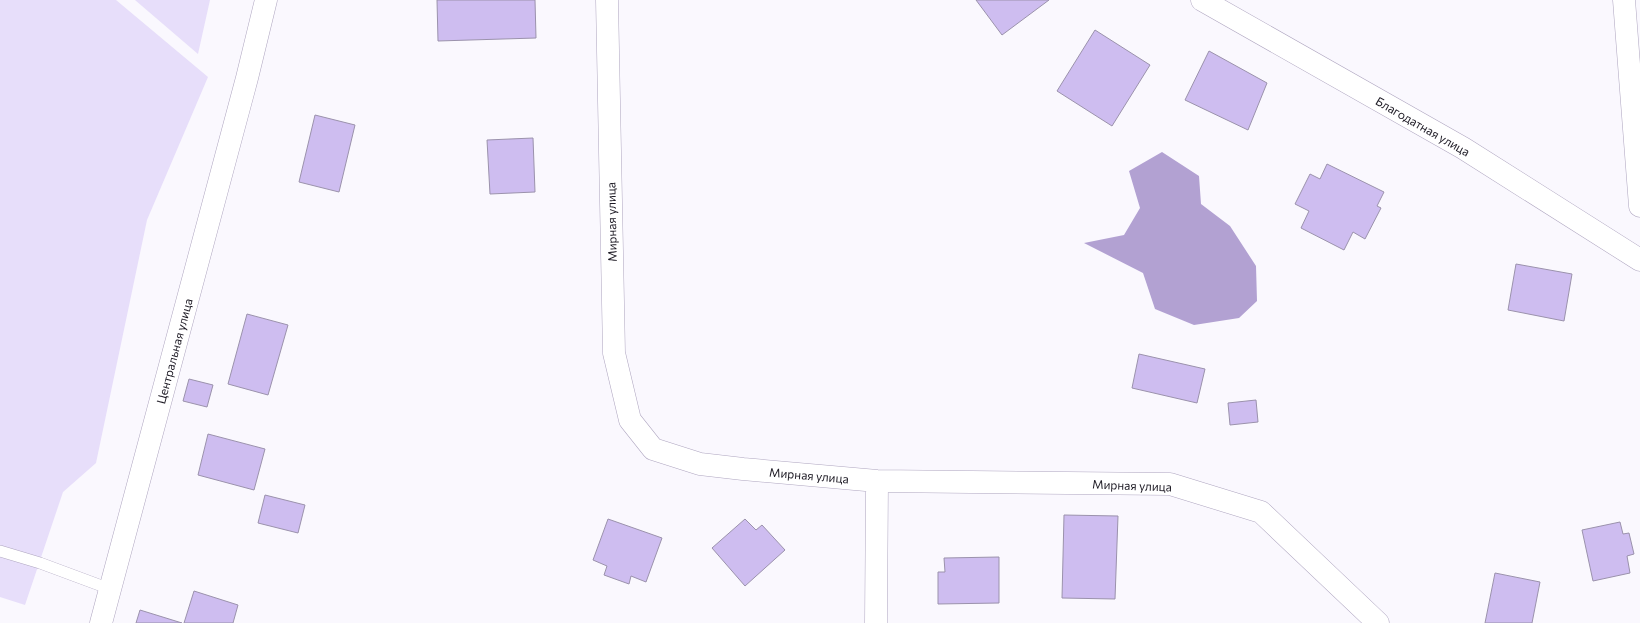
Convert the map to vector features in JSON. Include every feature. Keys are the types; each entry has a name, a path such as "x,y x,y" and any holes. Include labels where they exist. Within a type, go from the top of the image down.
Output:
{"street":[{"name":"Центральная улица","path":"101,623 247,78 266,0"},
{"name":"Мирная улица","path":"607,0 614,353 630,420 653,449 700,464 877,481 1170,484 1262,512 1378,623"},
{"name":"Благодатная улица","path":"1202,0 1463,148 1640,260"},
{"path":"1624,0 1640,206"},
{"path":"876,623 877,481"}],"lane":[{"path":"0,551 110,589"}],"shaded area":[{"path":"0,0 116,0 208,77 147,220 96,463 63,492 25,605 0,597"},
{"path":"135,0 210,0 198,54"},
{"path":"1162,152 1199,176 1201,204 1230,226 1256,266 1257,301 1239,318 1194,325 1155,309 1143,273 1084,243 1124,235 1140,208 1129,171"}],"building":[{"path":"437,0 535,0 536,38 438,41"},
{"path":"976,0 1049,0 1002,35"},
{"path":"1095,30 1150,65 1112,126 1057,91"},
{"path":"1209,51 1267,83 1248,130 1185,100"},
{"path":"315,115 355,125 339,192 299,182"},
{"path":"533,138 535,192 490,194 487,140"},
{"path":"1327,164 1384,192 1377,206 1381,208 1365,239 1353,232 1344,250 1301,228 1309,211 1295,204 1310,174 1320,179"},
{"path":"1516,264 1572,274 1564,321 1508,310"},
{"path":"247,314 288,325 268,395 228,384"},
{"path":"1139,354 1205,369 1197,403 1132,388"},
{"path":"189,379 213,385 207,407 183,401"},
{"path":"1256,400 1258,422 1230,425 1228,403"},
{"path":"208,434 265,449 254,490 198,475"},
{"path":"265,495 305,505 298,533 258,523"},
{"path":"1064,515 1118,516 1115,599 1062,598"},
{"path":"608,519 662,538 646,582 631,576 629,584 604,575 607,566 593,560"},
{"path":"745,519 756,530 762,525 785,550 745,586 712,548"},
{"path":"1620,522 1623,534 1629,533 1634,554 1627,556 1630,573 1593,581 1582,530"},
{"path":"999,557 999,603 938,604 938,572 945,572 944,558"},
{"path":"1495,573 1540,582 1532,623 1485,623"},
{"path":"194,591 238,605 233,623 184,623"},
{"path":"140,610 182,623 136,623"}]}
